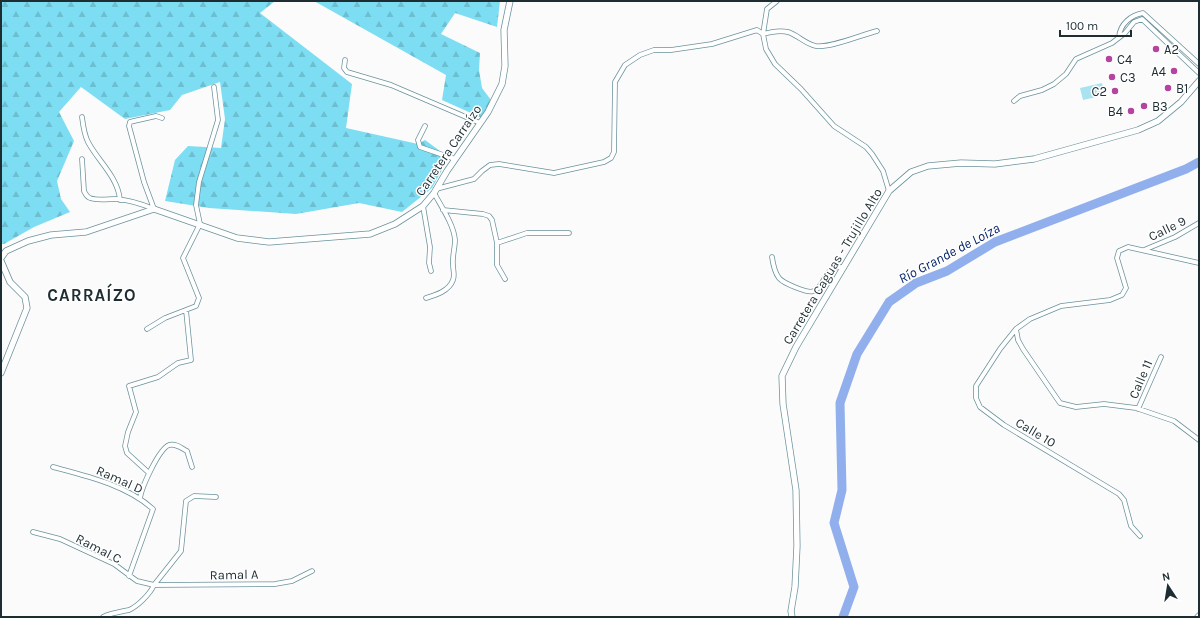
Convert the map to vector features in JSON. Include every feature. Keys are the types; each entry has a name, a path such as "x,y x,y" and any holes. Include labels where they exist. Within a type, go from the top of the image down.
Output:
{"street":[{"name":"Carretera Carraízo","path":"154,209 237,238 269,242 370,234 395,224 424,206 488,112 502,84 504,66 504,30 510,1"},
{"path":"777,1 767,9 763,34 766,49 775,64 801,89 834,126 866,147 882,171 888,191"},
{"path":"1119,37 1121,27 1125,23 1135,14 1143,13 1199,64"},
{"path":"1014,101 1020,96 1042,90 1054,84 1066,74 1076,59 1112,43 1125,33 1134,22 1142,19 1199,73"},
{"path":"428,297 444,292 453,281 454,274 453,265 455,240 435,191 474,179 482,170 490,165 499,164 554,173 604,162 611,158 614,152 615,82 625,65 640,55 654,50 671,50 712,44 757,30 763,34 771,32 788,32 816,46 825,46 877,31"},
{"path":"345,60 344,68 347,72 391,85 480,123"},
{"name":"Carretera Caguas - Trujillo Alto","path":"792,617 791,611 795,587 797,546 796,490 783,404 782,376 796,347 888,191 911,172 928,166 961,163 995,164 1034,159 1138,130 1158,121 1181,102 1199,81"},
{"path":"147,329 165,318 196,306 199,298 183,258 200,224 196,205 199,182 218,120 214,87"},
{"path":"154,209 144,182 129,126 130,122 134,121 156,116 162,118"},
{"path":"82,117 87,139 110,174 120,193 120,200"},
{"path":"425,126 418,140 420,147 455,159"},
{"path":"82,159 84,192 86,196 96,199 120,200 141,204 154,209"},
{"path":"424,206 430,247 428,253 428,263 431,272"},
{"path":"1,258 6,251 28,241 51,235 86,232 154,209"},
{"path":"443,210 483,214 489,216 492,220 497,243 497,265 505,279"},
{"name":"Calle 9","path":"1144,250 1175,237 1199,223"},
{"path":"497,243 527,233 569,233"},
{"name":"Calle 10","path":"1140,536 1131,526 1124,500 1119,494 1004,424 980,407 976,398 976,386 1000,349 1016,329 1030,318 1061,306 1110,300 1122,295 1126,288 1118,258 1119,250 1128,247 1144,250"},
{"path":"1144,250 1199,263"},
{"path":"772,257 780,280 809,292 815,291 820,286 827,273 833,268 844,267"},
{"path":"1,261 10,282 25,297 27,308 1,373"},
{"path":"149,473 127,453 125,446 128,432 136,412 129,386 158,377 178,363 191,360 186,310"},
{"path":"1016,329 1018,340 1022,349 1060,403 1076,407 1104,404 1138,409 1174,421 1199,440"},
{"name":"Calle 11","path":"1138,409 1161,357"},
{"path":"140,498 149,473 162,450 168,445 175,444 187,451 192,467"},
{"name":"Ramal D","path":"53,467 83,474 113,486 140,498 153,508 129,576"},
{"path":"103,617 131,609 137,605 152,590 154,585 181,551 186,501 194,496 216,498"},
{"name":"Ramal C","path":"33,532 60,539 114,564 137,582 154,585"},
{"name":"Ramal A","path":"154,585 275,584 292,581 312,571"}],"green space":[{"path":"1,1 275,1 260,13 352,84 346,128 418,144 425,140 440,151 447,161 432,188 402,212 359,203 296,214 209,208 165,201 175,160 188,146 221,148 225,119 220,82 182,95 170,110 125,119 81,87 59,112 74,141 57,181 61,199 70,212 34,227 4,244 1,244"},
{"path":"314,1 500,1 497,27 455,13 441,34 480,53 479,70 482,88 491,100 482,118 442,100 446,75"}],"shaded area":[{"path":"1102,83 1105,95 1083,100 1080,88"}],"waterway":[{"name":"Río Grande de Loíza","path":"843,617 854,587 834,523 842,490 840,403 857,354 889,302 916,283 947,271 995,242 1186,169 1199,162"}],"place":[{"name":"A2","path":"1156,49"},
{"name":"C4","path":"1109,59"},
{"name":"A4","path":"1174,71"},
{"name":"C3","path":"1112,77"},
{"name":"B1","path":"1168,88"},
{"name":"C2","path":"1115,91"},
{"name":"B3","path":"1144,106"},
{"name":"B4","path":"1131,111"}],"district":[{"name":"CARRAÍZO","path":"92,295"}]}
